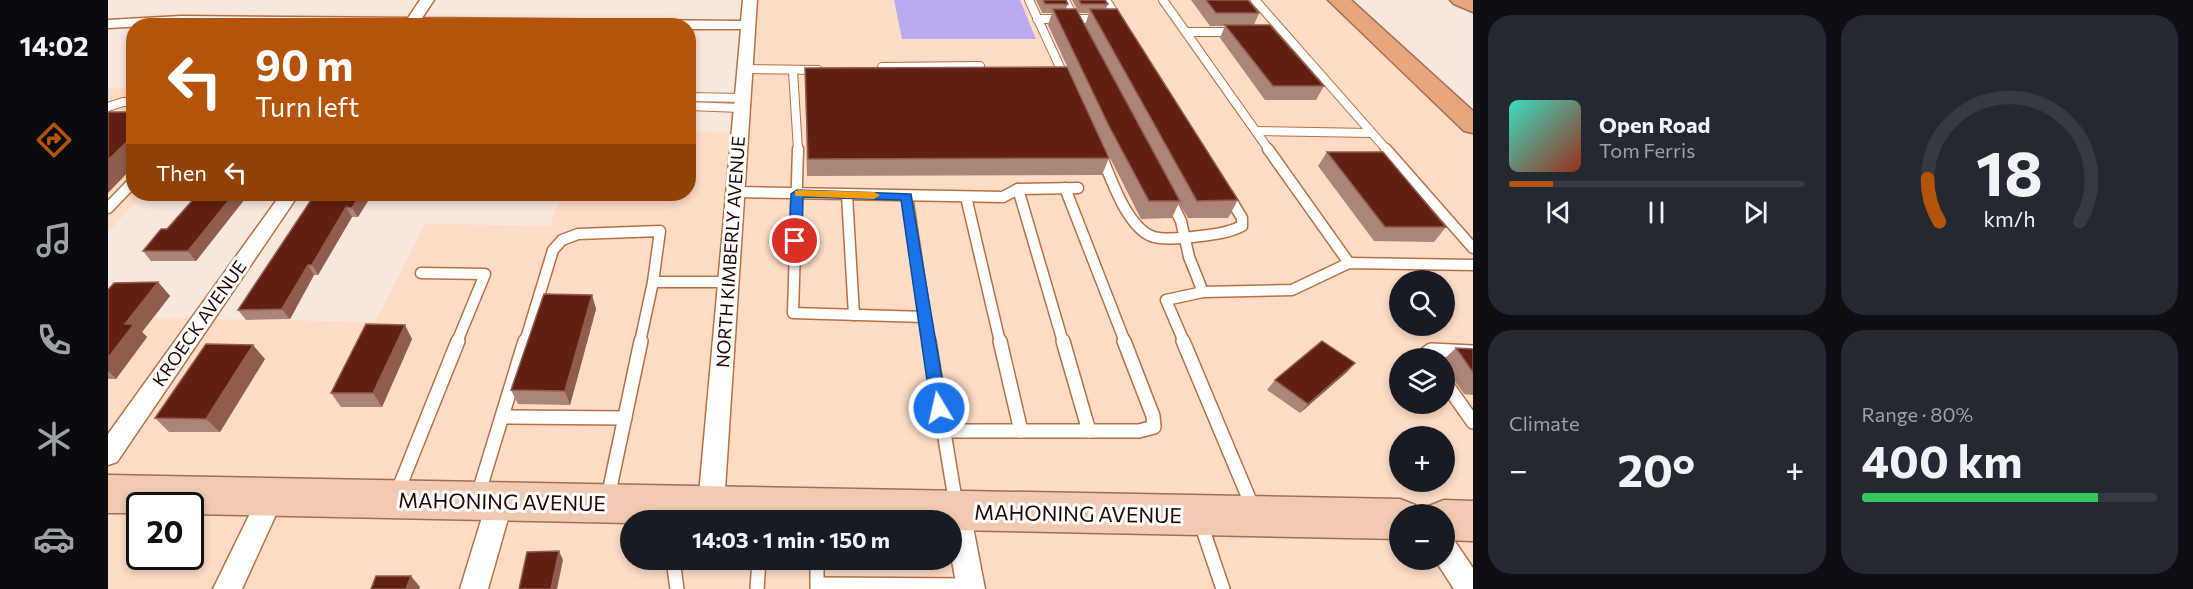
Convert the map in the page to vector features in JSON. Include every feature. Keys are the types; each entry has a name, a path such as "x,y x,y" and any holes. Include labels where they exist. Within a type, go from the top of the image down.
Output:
{"highway":[{"path":"1339,0 1473,125"},
{"path":"1461,0 1473,6"}],"main road":[{"name":"MAHONING AVENUE","path":"108,494 607,503 687,510"},
{"name":"MAHONING AVENUE","path":"962,511 1389,519"},
{"path":"1455,520 1473,521"}],"street":[{"path":"414,18 427,0"},
{"name":"NORTH KIMBERLY AVENUE","path":"687,510 728,282 750,0"},
{"path":"108,24 126,23"},
{"path":"696,25 747,25"},
{"name":"KROECK AVENUE","path":"108,454 285,201"},
{"path":"226,589 271,497"},
{"path":"474,589 488,501"},
{"path":"962,538 971,587"},
{"path":"1455,566 1470,589"}],"lane":[{"path":"1029,0 1067,82"},
{"path":"1065,0 1081,30"},
{"path":"1106,0 1124,29"},
{"path":"1163,0 1349,263"},
{"path":"1255,0 1473,248"},
{"path":"1037,18 1118,19"},
{"path":"1186,32 1240,32"},
{"path":"1272,32 1283,32"},
{"path":"873,68 980,66"},
{"path":"744,69 827,70"},
{"path":"793,71 794,117 798,153 793,313 926,317"},
{"path":"696,98 741,103"},
{"path":"108,107 126,102"},
{"path":"696,106 741,103"},
{"path":"1256,131 1371,133"},
{"path":"1097,145 1131,219 1144,232 1154,237 1215,235 1233,231 1242,226 1242,218 1223,188"},
{"path":"943,430 1139,431 1154,426 1153,416 1065,188"},
{"path":"734,192 1003,197 1018,189 1078,188"},
{"path":"1018,189 1089,431"},
{"path":"1165,189 1187,237 1189,257 1203,292"},
{"path":"108,208 126,190"},
{"path":"847,195 854,315"},
{"path":"907,196 957,510"},
{"path":"966,197 1021,431"},
{"path":"488,501 503,417 553,250 562,240 578,234 660,231 653,282 607,503"},
{"path":"1257,517 1166,300 1203,292 1292,290 1349,263 1473,265"},
{"path":"395,499 485,274 421,273"},
{"path":"653,282 728,282"},
{"path":"1455,351 1473,352"},
{"path":"1455,397 1473,422"},
{"path":"503,417 625,418"},
{"path":"1198,516 1223,589"},
{"path":"674,570 677,589"},
{"path":"757,589 758,570"},
{"path":"817,570 817,586 971,587"}],"shaded area":[{"path":"750,0 1339,0 1473,125 1473,589 108,589 108,317 375,322 425,224 550,226 559,201 696,201 696,131 739,132"},
{"path":"894,0 1020,0 1036,39 902,39"},
{"path":"108,88 126,88 126,201 137,201 108,232"}],"building":[{"path":"1043,0 1066,0 1068,4 1045,4"},
{"path":"1079,0 1105,0 1108,4 1081,4"},
{"path":"1206,0 1248,0 1259,13 1216,13"},
{"path":"1053,9 1076,9 1180,201 1149,201 1109,126"},
{"path":"1090,9 1117,9 1238,200 1197,201"},
{"path":"1225,25 1270,25 1324,86 1273,86"},
{"path":"1067,67 1109,158 808,159 805,68"},
{"path":"108,112 126,112 126,143 108,160"},
{"path":"1327,152 1383,152 1446,227 1385,227"},
{"path":"192,201 228,201 188,251 143,251 161,229 167,229"},
{"path":"310,201 356,201 352,208 346,207 312,265 308,265 282,309 238,310"},
{"path":"158,282 125,324 134,324 108,358 108,290 114,283"},
{"path":"544,294 592,295 565,391 511,390"},
{"path":"366,324 405,325 373,393 331,393"},
{"path":"1322,341 1355,363 1308,404 1275,380"},
{"path":"206,344 253,345 206,419 155,418"},
{"path":"1456,348 1473,349 1473,372"},
{"path":"559,551 551,589 519,589 527,552"},
{"path":"376,576 411,576 406,589 371,589"}],"slow traffic":[{"path":"799,194 874,195"}],"route":[{"path":"795,241 797,194 907,196 939,408"}]}
